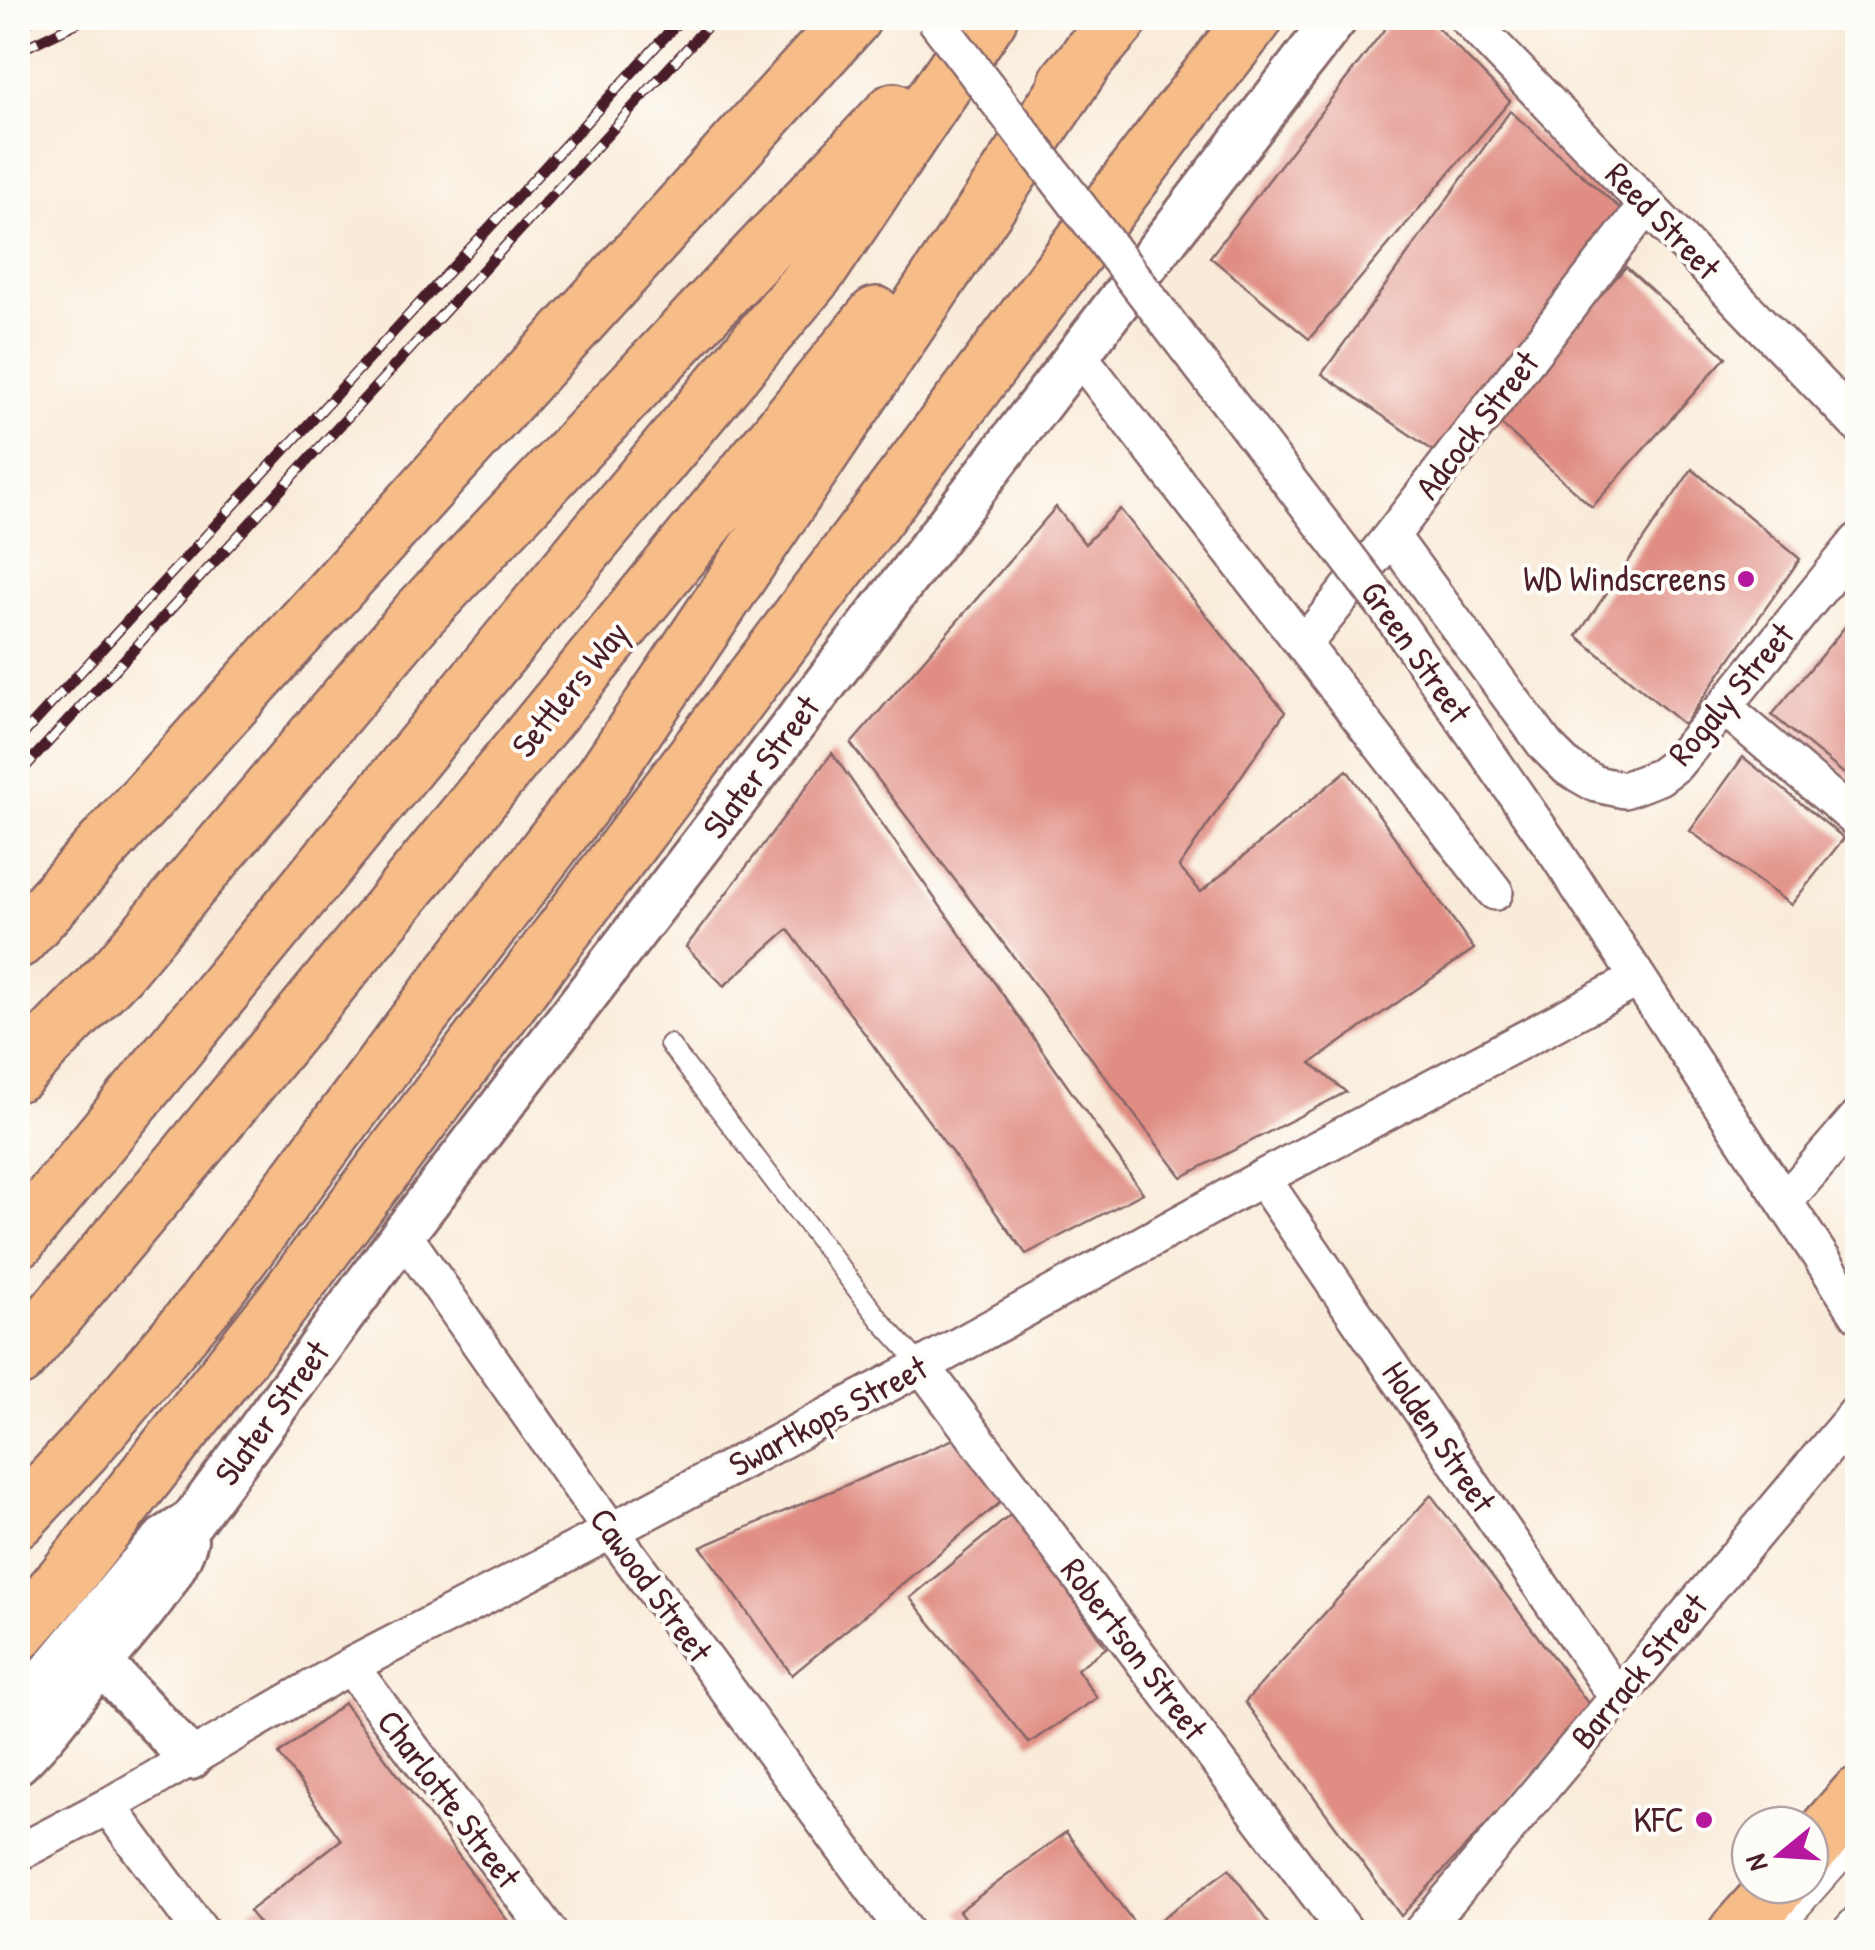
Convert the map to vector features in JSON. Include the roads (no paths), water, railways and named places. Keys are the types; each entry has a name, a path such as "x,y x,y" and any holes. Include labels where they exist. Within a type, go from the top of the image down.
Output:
{"main road":[{"path":"18,940 852,18"},
{"path":"18,1073 119,968 419,614 986,18"},
{"path":"18,1240 822,266 986,18"},
{"path":"62,1649 63,1581 281,1305 1255,18"},
{"path":"18,1519 84,1448 207,1302 602,779 1106,35"},
{"name":"Settlers Way","path":"18,1358 1106,35"},
{"path":"1830,1827 1858,1795"},
{"path":"1737,1932 1761,1905"}],"street":[{"name":"Green Street","path":"934,18 1388,610 1555,851 1858,1314"},
{"name":"Slater Street","path":"18,1712 62,1649 119,1643 183,1552 192,1521 404,1234 1336,18"},
{"name":"Reed Street","path":"1467,18 1858,424"},
{"name":"Adcock Street","path":"1304,644 1647,205"},
{"path":"1077,354 1496,892"},
{"name":"Rogaly Street","path":"1391,536 1546,746 1568,768 1596,784 1624,790 1659,777 1675,764 1858,541"},
{"path":"1724,707 1858,821"},
{"name":"Swartkops Street","path":"18,1852 108,1806 350,1666 611,1532 1262,1178 1638,979"},
{"path":"1785,1202 1858,1117"},
{"name":"Holden Street","path":"1262,1178 1617,1697"},
{"name":"Cawood Street","path":"404,1234 611,1532 904,1932"},
{"name":"Robertson Street","path":"922,1366 1346,1932"},
{"name":"Barrack Street","path":"1420,1932 1858,1410"},
{"name":"Slater Street","path":"18,1762 62,1649"},
{"path":"62,1649 190,1758"},
{"name":"Charlotte Street","path":"350,1666 549,1932"},
{"path":"108,1806 201,1932"}],"lane":[{"path":"669,1044 881,1321 922,1366"},
{"path":"1780,1932 1858,1844"},
{"path":"1838,1932 1858,1910"}],"railway":[{"path":"18,26 35,18"},
{"path":"18,51 87,18"},
{"path":"18,740 682,18"},
{"path":"18,775 715,18"}],"place":[{"name":"WD Windscreens","path":"1746,579"},
{"name":"KFC","path":"1704,1820"}]}
